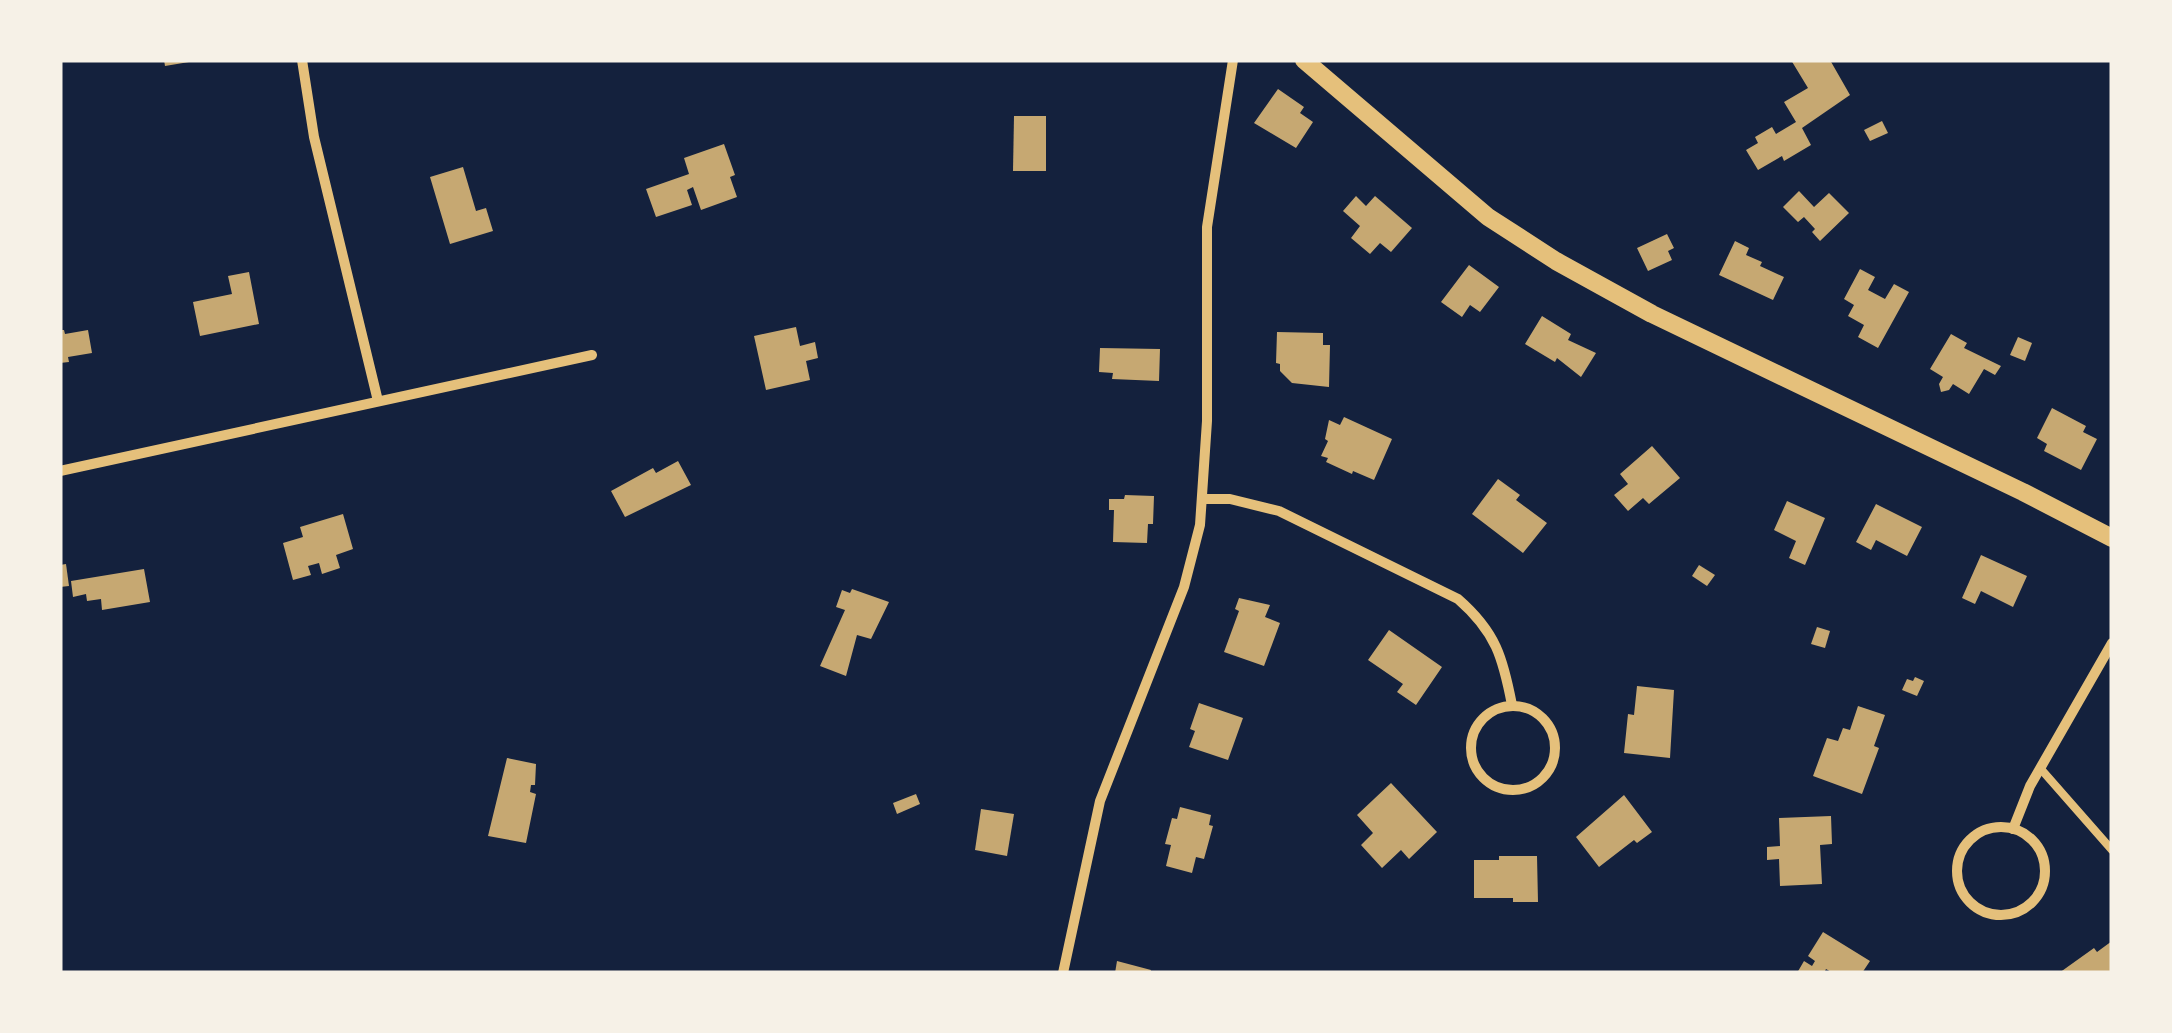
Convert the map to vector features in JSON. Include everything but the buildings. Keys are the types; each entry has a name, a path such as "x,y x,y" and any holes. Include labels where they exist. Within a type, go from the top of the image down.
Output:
{"street":[{"path":"302,60 314,137 378,401"},
{"path":"1063,973 1100,801 1194,555 1204,498 1207,227 1233,60"},
{"path":"1304,60 1488,217 1544,253 1652,314 2112,538"},
{"path":"60,471 592,354"},
{"path":"1204,498 1242,501 1279,511 1458,599 1495,640 1512,705"},
{"path":"2013,829 2040,768 2112,642"},
{"path":"1512,705 1543,717 1556,744 1550,769 1534,785 1518,790 1494,786 1484,779 1475,768 1471,752 1471,739 1484,717 1512,705"},
{"path":"1999,827 2013,829 2033,841 2040,852 2044,879 2039,892 2023,909 1993,915 1966,899 1959,886 1957,863 1968,842 1978,833 1999,827"}],"lane":[{"path":"2040,768 2108,839 2112,850"}]}
